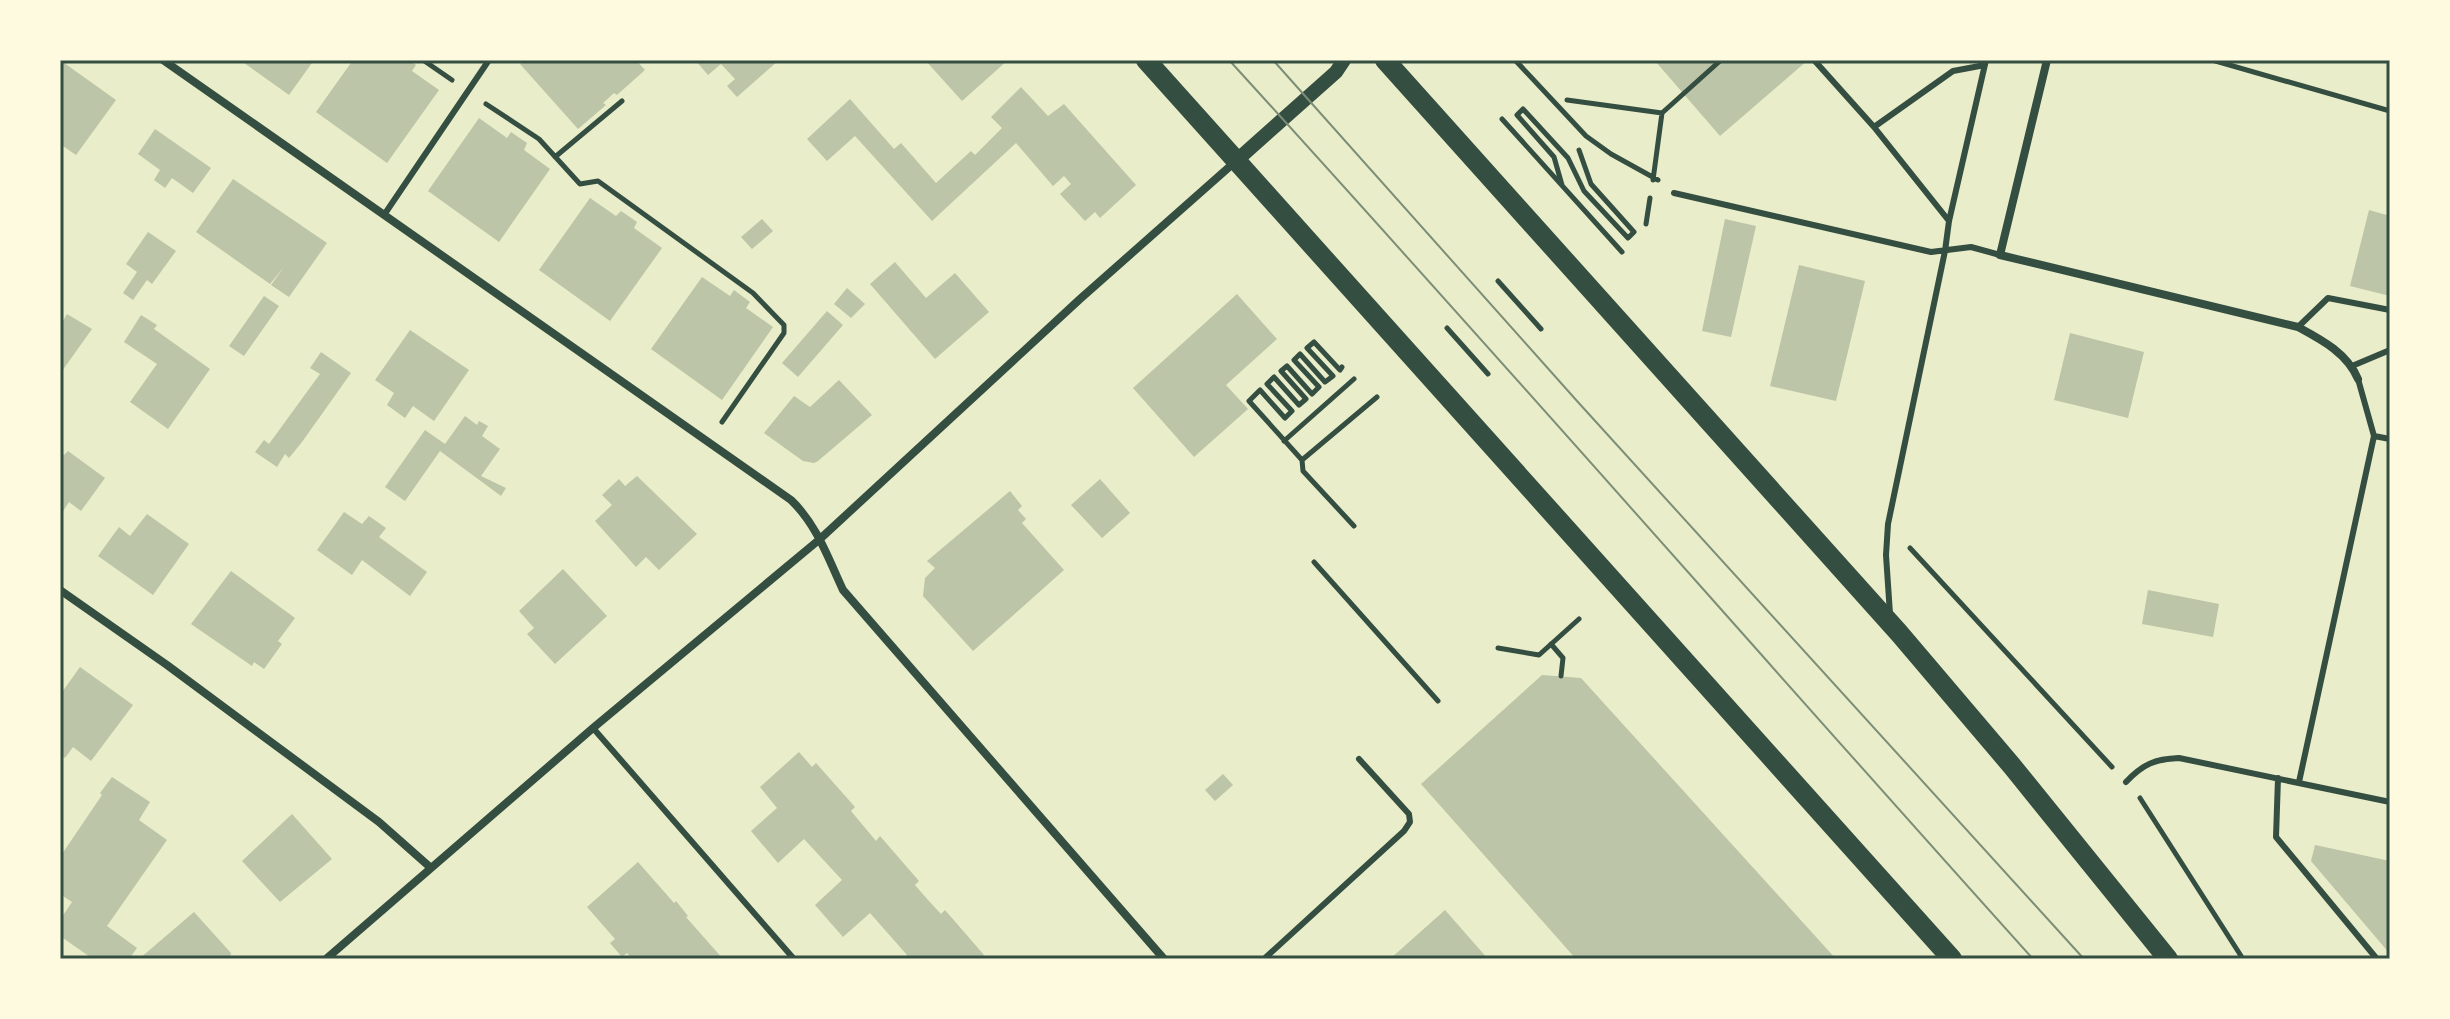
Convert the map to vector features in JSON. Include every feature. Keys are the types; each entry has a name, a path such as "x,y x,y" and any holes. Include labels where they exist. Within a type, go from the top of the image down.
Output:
{"main road":[{"path":"1146,60 1952,959"},
{"path":"1385,60 1891,625 2012,766 2168,959"}],"street":[{"path":"163,60 791,500 805,513 843,590 1164,959"},
{"path":"326,959 593,728 820,539 1080,299 1336,72 1344,60"},
{"path":"2047,60 2000,255 2298,327 2329,344 2352,366 2358,379"},
{"path":"60,590 379,822 431,868"}],"lane":[{"path":"384,215 489,60"},
{"path":"1814,60 1874,127 1949,221"},
{"path":"1874,127 1953,71 1985,62 1949,221 1888,524 1886,555 1891,625"},
{"path":"1674,193 1931,252 1971,247 2000,255"},
{"path":"2298,327 2328,298 2390,310"},
{"path":"2352,366 2390,350"},
{"path":"2299,782 2374,436 2358,379"},
{"path":"2374,436 2390,439"},
{"path":"593,728 794,959"},
{"path":"2126,782 2142,765 2159,759 2179,758 2390,802"},
{"path":"1264,959 1404,831 1410,822 1409,814 1359,759"},
{"path":"2278,778 2276,837 2377,959"}],"path":[{"path":"423,60 539,139 580,184 598,181 753,293 784,325 784,333 722,422"},
{"path":"1515,60 1586,136 1611,154 1654,177 1674,193"},
{"path":"1646,224 1662,113 1721,60"},
{"path":"2212,60 2390,111"},
{"path":"1567,100 1662,113"},
{"path":"555,157 622,101"},
{"path":"1562,185 1554,157 1517,115 1523,109 1568,158 1584,191 1628,238 1634,232 1591,184 1579,150"},
{"path":"1502,119 1622,252"},
{"path":"1498,281 1541,329"},
{"path":"1447,328 1488,374"},
{"path":"1342,367 1340,370 1314,342 1307,348 1333,376 1325,382 1300,354 1294,360 1319,387 1312,394 1287,366 1281,371 1306,399 1299,405 1274,377 1267,384 1292,411 1285,418 1260,390 1249,401 1302,460 1303,471 1354,526"},
{"path":"1284,441 1354,379"},
{"path":"1302,460 1377,397"},
{"path":"1888,524 2147,806 2243,959"},
{"path":"1314,562 1438,701"},
{"path":"1498,648 1539,655 1579,619"},
{"path":"1551,644 1563,658 1561,676"}],"building":[{"path":"60,60 116,100 76,155 60,144"},
{"path":"240,60 314,60 289,95"},
{"path":"353,60 410,60 416,65 412,71 439,90 387,163 316,112"},
{"path":"525,60 636,60 645,70 617,95 614,93 603,103 606,105 578,129 520,64"},
{"path":"695,60 779,60 737,97 727,86 735,79 721,64 708,75"},
{"path":"925,60 1008,60 962,101"},
{"path":"1808,60 1720,136 1656,62"},
{"path":"1021,87 1048,116 1064,104 1136,185 1100,218 1095,212 1085,221 1060,194 1071,184 1064,176 1053,186 1016,143 932,221 855,136 827,161 807,139 850,99 894,149 901,143 936,183 971,151 975,155 1002,128 991,117"},
{"path":"479,118 507,138 511,132 527,143 524,150 550,169 499,242 428,191"},
{"path":"155,129 211,168 193,193 172,178 165,188 154,180 160,170 138,154"},
{"path":"233,179 327,243 289,297 271,285 284,267 270,284 196,232"},
{"path":"590,198 616,216 621,211 637,222 634,228 662,248 610,321 539,270"},
{"path":"2369,210 2390,216 2390,296 2350,286"},
{"path":"762,219 773,231 752,249 741,237"},
{"path":"1725,219 1756,226 1731,337 1702,331"},
{"path":"148,232 176,251 152,284 147,280 133,300 123,293 137,272 126,264"},
{"path":"895,262 926,298 955,273 989,312 935,359 870,284"},
{"path":"1799,265 1865,281 1836,401 1770,386"},
{"path":"702,277 730,296 734,290 750,302 746,308 773,327 722,400 651,349"},
{"path":"847,288 865,304 851,318 834,304"},
{"path":"1237,294 1277,339 1226,385 1248,409 1194,457 1133,388"},
{"path":"264,296 279,306 244,356 229,346"},
{"path":"827,311 843,325 798,377 782,363"},
{"path":"67,314 92,329 62,371 60,326"},
{"path":"141,315 157,325 154,329 210,369 168,429 130,402 157,364 124,342"},
{"path":"410,330 469,370 434,421 413,406 405,418 387,405 394,393 375,380"},
{"path":"2070,333 2144,352 2128,418 2054,400"},
{"path":"321,352 351,373 302,442 289,458 285,454 277,467 255,452 264,440 269,444 320,374 310,368"},
{"path":"839,380 872,415 818,461 803,461 764,433 794,396 810,407"},
{"path":"465,416 477,425 479,421 488,426 482,436 500,449 481,476 506,488 501,496 440,451 405,501 385,487 425,430 445,444"},
{"path":"68,451 105,478 81,511 69,502 60,516 60,452 64,455"},
{"path":"637,476 697,534 659,570 646,557 636,567 595,521 612,505 602,495 619,479 625,486"},
{"path":"1100,479 1130,513 1102,538 1071,505"},
{"path":"1010,491 1022,506 1018,510 1026,519 1022,523 1064,570 973,651 923,596 925,578 935,568 927,561"},
{"path":"344,512 362,524 369,516 386,528 379,537 427,572 410,596 362,560 352,575 317,550"},
{"path":"147,514 189,544 153,595 98,556 119,527 130,536"},
{"path":"563,569 607,616 555,664 527,634 534,628 519,611"},
{"path":"231,571 295,618 278,641 282,644 264,669 254,662 252,666 191,624"},
{"path":"2148,590 2219,604 2213,637 2142,624"},
{"path":"80,667 133,705 91,761 73,747 65,758 60,754 60,695"},
{"path":"1542,675 1581,678 1836,959 1576,959 1421,784"},
{"path":"799,752 812,767 816,763 855,807 851,811 876,841 880,836 919,881 915,885 928,900 941,914 945,910 984,955 979,959 902,959 907,955 870,913 843,937 815,905 842,880 804,839 778,863 751,831 777,808 760,787"},
{"path":"1223,774 1233,785 1215,801 1205,790"},
{"path":"112,777 150,802 139,820 167,840 107,926 137,948 129,959 93,959 60,936 60,920 72,902 60,894 60,857"},
{"path":"292,814 332,859 280,902 242,861"},
{"path":"2315,845 2390,861 2390,954 2311,861"},
{"path":"638,862 674,903 676,901 723,959 632,959 627,953 622,957 610,943 615,939 587,907"},
{"path":"1445,910 1488,959 1390,959"},
{"path":"194,912 231,953 230,959 139,959"}],"tram line":[{"path":"1229,60 2033,959"},
{"path":"1273,60 1577,401 2084,959"}]}
